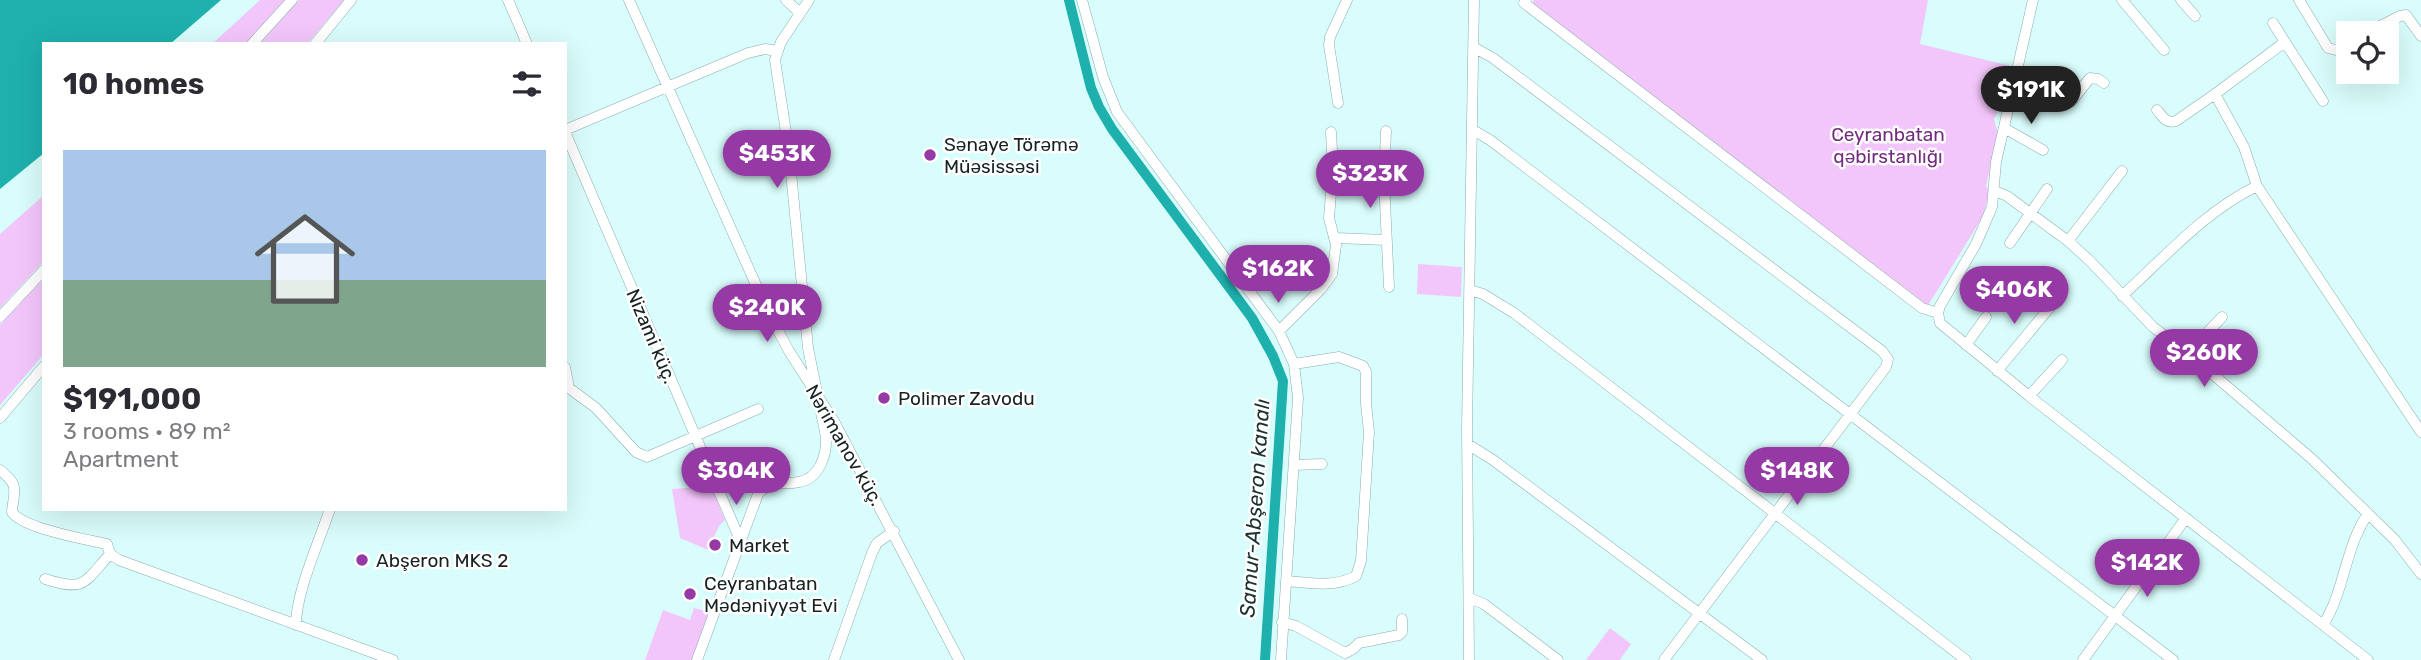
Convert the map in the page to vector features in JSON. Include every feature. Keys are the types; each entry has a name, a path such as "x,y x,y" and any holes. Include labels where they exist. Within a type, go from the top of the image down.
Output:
{"street":[{"path":"254,42 292,0"},
{"path":"317,42 351,0"},
{"path":"508,0 526,42"},
{"name":"Nərimanov küç.","path":"629,0 769,314 894,531 959,660"},
{"path":"786,0 800,13"},
{"path":"698,660 758,494 775,482 797,483 806,480 823,461 827,449 808,348 789,152 775,60 777,51 809,0"},
{"path":"1082,0 1102,78 1117,112 1279,331 1294,364 1298,398 1281,660"},
{"path":"1338,103 1329,45 1347,0"},
{"path":"1469,660 1468,445 1474,0"},
{"path":"2033,0 1996,162 1995,191 1990,215 1938,313 1940,323 2029,396 2368,660"},
{"path":"2122,0 2164,50"},
{"path":"2181,0 2195,16"},
{"path":"2299,0 2328,48 2336,50"},
{"path":"1523,1 1922,307 1938,313"},
{"path":"2389,21 2406,15 2421,36"},
{"path":"2273,23 2323,101"},
{"path":"2157,110 2166,122 2170,123 2215,94 2285,42"},
{"path":"1475,48 1493,58 1882,351 1888,359 1886,366 1664,660"},
{"path":"567,130 748,53 765,49 777,51"},
{"path":"2015,76 2063,105 2071,102 2090,78 2104,83"},
{"path":"2215,94 2244,147 2257,186 2421,432"},
{"path":"2004,128 2043,150"},
{"path":"1473,130 1490,139 2173,660"},
{"path":"1386,131 1384,180 1389,288"},
{"path":"1279,331 1329,281 1332,274 1336,238 1329,218 1332,183 1331,132"},
{"name":"Nizami küç.","path":"567,136 740,540"},
{"path":"2068,241 2122,171"},
{"path":"1332,183 1384,180"},
{"path":"2122,296 2209,216 2230,200 2257,186"},
{"path":"2010,243 2047,189"},
{"path":"1995,191 2007,196 2068,241 2153,327 2188,353 2312,460 2395,540 2421,574"},
{"path":"1336,238 1386,240"},
{"path":"0,317 42,272"},
{"path":"1470,290 1483,294 1514,313 1966,660"},
{"path":"1997,370 2055,301"},
{"path":"1966,345 1986,317"},
{"path":"2188,353 2222,317"},
{"path":"1287,581 1333,584 1346,582 1356,576 1361,561 1369,432 1366,372 1363,366 1339,357 1294,364"},
{"path":"2029,396 2063,360"},
{"path":"0,418 42,368"},
{"path":"567,377 569,388 596,408 642,456 653,456 758,409"},
{"path":"1468,445 1493,460 1762,660"},
{"path":"1294,464 1322,464"},
{"path":"0,470 15,485 12,512 14,516 63,533 107,544 110,554 119,560 393,660"},
{"path":"296,625 304,586 329,511"},
{"path":"2323,625 2332,610 2360,526 2368,514"},
{"path":"2082,660 2186,518"},
{"path":"834,660 872,553 877,543 894,531"},
{"path":"45,579 71,587 79,585 110,554"},
{"path":"1469,598 1484,604 1558,660"},
{"path":"1282,622 1296,626 1345,653 1359,643 1399,635 1402,632 1402,619"}],"green space":[{"path":"260,0 286,0 248,42 214,42"},
{"path":"299,0 344,0 309,42 262,42"},
{"name":"Ceyranbatan qəbirstanlığı","path":"1534,0 1928,0 1920,44 2011,66 2004,81 2009,86 1994,119 1998,134 1986,186 1990,192 1982,218 1927,307 1531,5"},
{"path":"42,197 42,263 0,308 0,234"},
{"path":"1418,264 1462,267 1461,297 1417,294"},
{"path":"42,280 42,356 0,405 0,325"},
{"path":"711,486 725,520 719,526 708,550 680,538 672,489"},
{"path":"694,608 710,612 692,660 645,660 663,610 690,620"},
{"path":"1610,628 1631,644 1620,660 1586,660"}],"water":[{"path":"0,0 221,0 172,42 42,42 42,155 0,189"}],"waterway":[{"name":"Samur-Abşeron kanalı","path":"1069,0 1091,88 1099,107 1112,129 1252,318 1283,381 1265,660"}],"place":[{"name":"Sənaye Törəmə Müəsissəsi","path":"930,155"},
{"name":"Polimer Zavodu","path":"884,398"},
{"name":"Market","path":"715,545"},
{"name":"Abşeron MKS 2","path":"362,560"},
{"name":"Ceyranbatan Mədəniyyət Evi","path":"690,594"}]}
